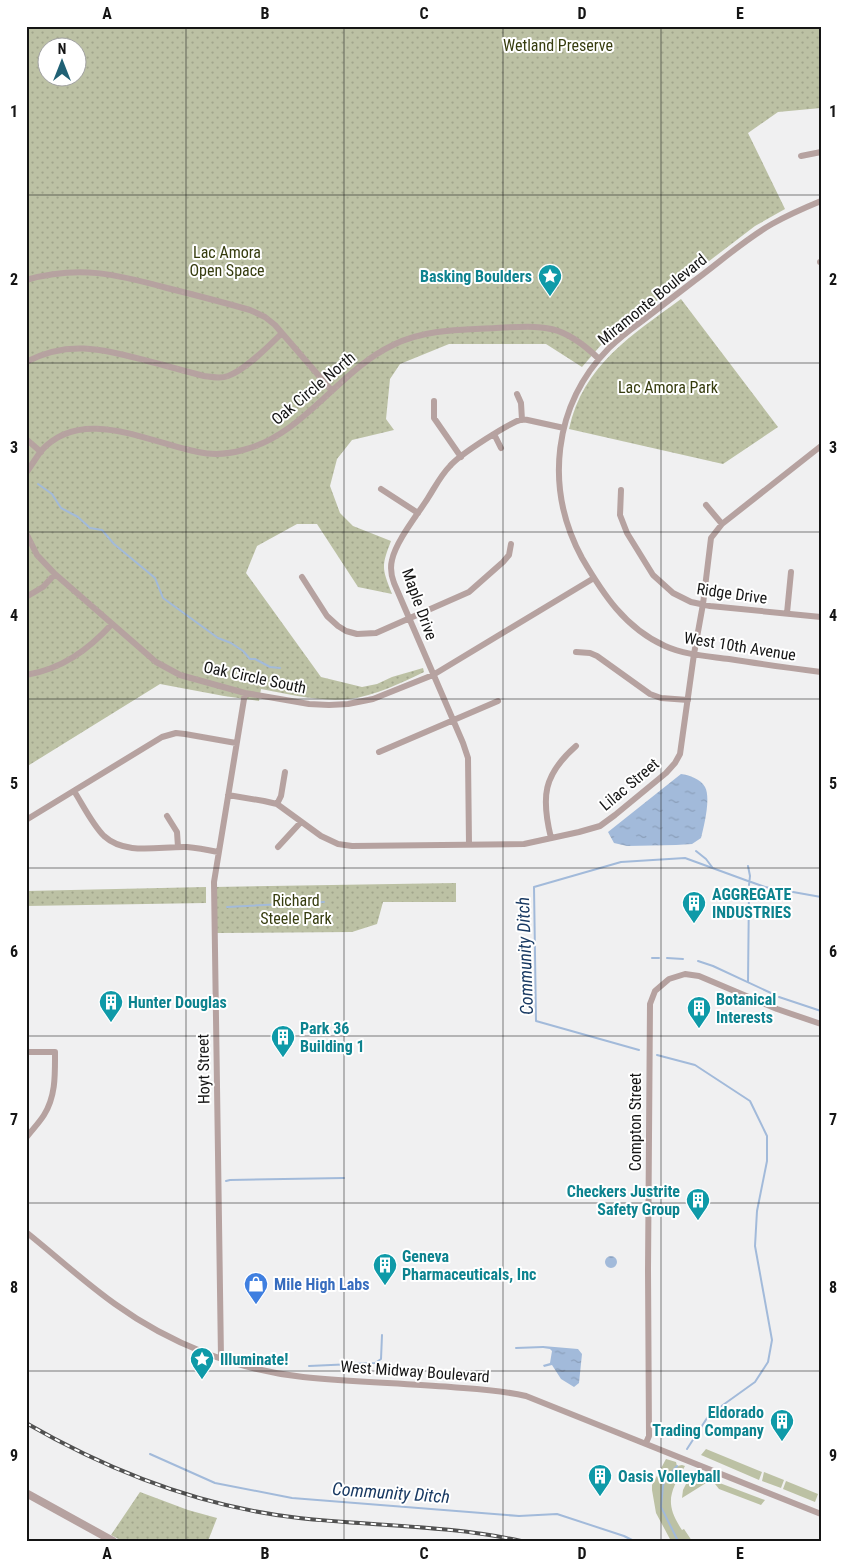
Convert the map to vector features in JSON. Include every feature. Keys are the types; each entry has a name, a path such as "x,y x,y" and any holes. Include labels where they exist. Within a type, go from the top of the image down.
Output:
{"street":[{"path":"801,156 821,152"},
{"name":"Miramonte Boulevard","path":"594,578 571,536 561,500 558,468 564,428 578,390 599,359 623,336 756,234 786,216 821,201"},
{"path":"26,280 61,273 101,273 122,276 250,310 265,317 282,333 332,391"},
{"name":"Oak Circle North","path":"41,452 55,440 69,433 82,429 98,428 199,452 238,452 260,445 278,436 366,362 390,346 412,337 439,332 528,326 550,328 568,334 578,340 599,359"},
{"path":"26,362 51,352 83,348 102,349 204,376 220,378 229,376 241,369 282,333"},
{"path":"517,394 521,403 522,420 564,428"},
{"path":"434,401 434,418 461,457"},
{"name":"Maple Drive","path":"469,844 468,758 394,582 391,567 395,550 446,471 461,457 494,434 508,425 522,420"},
{"path":"494,434 501,448"},
{"path":"26,439 41,452 26,473"},
{"name":"Lilac Street","path":"228,795 277,804 321,836 338,844 352,846 524,844 600,826 666,773 680,754 711,538 722,524 821,446"},
{"path":"381,489 418,513"},
{"name":"Ridge Drive","path":"621,490 620,515 622,523 648,568 673,593 691,602 703,604 821,617"},
{"path":"706,505 722,524"},
{"name":"Oak Circle South","path":"26,533 37,555 55,574 156,662 180,675 245,693 309,704 348,704 373,699 433,675 594,578"},
{"path":"302,577 327,616 338,626 350,632 376,633 461,596 477,587 509,555 511,544"},
{"path":"787,614 791,572"},
{"path":"26,597 43,587 55,574"},
{"name":"West 10th Avenue","path":"594,578 618,612 637,630 666,646 682,652 821,672"},
{"path":"26,676 55,667 75,657 97,640 112,624"},
{"path":"576,652 590,653 597,656 650,694 661,698 688,700"},
{"name":"Hoyt Street","path":"221,1358 214,882 245,693"},
{"path":"379,752 498,701"},
{"path":"26,820 151,743 170,734 185,734 236,743"},
{"path":"551,838 544,801 546,791 554,770 561,760 576,746"},
{"path":"277,804 281,796 285,772"},
{"path":"74,791 100,831 114,843 129,848 178,847 218,852"},
{"path":"167,816 177,832 178,847"},
{"path":"278,847 301,822"},
{"name":"Compton Street","path":"646,1443 649,1436 649,1049 651,1000 655,991 667,980 691,974 777,1009 821,1024"},
{"path":"26,1052 55,1052 55,1078 51,1101 44,1115 26,1138"},
{"name":"West Midway Boulevard","path":"26,1232 103,1295 132,1316 173,1339 221,1358 286,1375 510,1392 533,1398 821,1514"},
{"path":"26,1493 112,1541"}],"green space":[{"name":"Lac Amora Open Space","path":"26,26 821,26 821,108 778,112 748,133 785,209 755,226 645,310 601,345 582,367 546,344 449,344 400,364 390,379 386,419 394,430 352,440 337,459 330,486 340,513 353,526 391,541 384,562 384,568 392,594 358,587 317,524 297,524 257,546 246,573 321,677 362,687 377,684 392,677 423,668 424,672 378,692 338,700 304,697 261,689 259,701 160,684 26,767"},
{"name":"Lac Amora Park","path":"681,299 778,427 723,464 569,429 576,407 598,369 628,339"},
{"name":"Richard Steele Park","path":"456,883 456,902 383,902 377,924 352,932 215,933 214,887"},
{"path":"206,887 206,903 26,906 26,891"},
{"path":"706,1449 762,1472 759,1480 701,1455"},
{"path":"666,1459 676,1462 677,1466 685,1466 673,1491 671,1505 676,1521 692,1541 671,1541 656,1513 652,1485"},
{"path":"692,1472 708,1478 706,1483 682,1498 683,1490"},
{"path":"764,1472 784,1480 781,1488 762,1481"},
{"path":"786,1481 818,1494 815,1502 783,1489"},
{"path":"717,1482 765,1500 761,1505 719,1489 715,1484"},
{"path":"140,1492 188,1510 217,1518 208,1541 122,1541 111,1535"}],"water":[{"path":"681,774 698,780 703,784 707,792 706,812 701,838 692,844 676,845 627,846 614,843 608,832"},
{"path":"613,1256 616,1257 616,1267 609,1268 606,1267 605,1260 606,1257"},
{"path":"543,1346 578,1349 582,1354 579,1383 574,1387 561,1379 552,1365 544,1367 543,1365 550,1363 552,1351 543,1348"}],"waterway":[{"path":"38,484 52,494 61,508 78,517 90,528 102,530 114,544 155,578 163,598 218,638 231,643 243,651 250,659 255,659 270,667 280,668"},
{"path":"696,851 712,867"},
{"name":"Community Ditch","path":"639,1050 536,1021 534,887 621,862 685,858 748,881"},
{"path":"748,866 749,885"},
{"name":"Community Ditch","path":"751,882 765,887 821,897"},
{"path":"748,982 749,889"},
{"path":"227,907 324,902"},
{"path":"652,958 659,958"},
{"path":"667,958 683,959"},
{"path":"698,961 771,993"},
{"path":"779,997 821,1011"},
{"name":"Community Ditch","path":"657,1055 695,1065 750,1101 767,1136 767,1161 757,1211 755,1246 772,1340 768,1362 755,1382 709,1415 687,1449"},
{"path":"226,1181 344,1178"},
{"path":"309,1366 375,1363 381,1359 382,1335"},
{"path":"516,1348 543,1347"},
{"name":"Community Ditch","path":"150,1454 215,1483 292,1498 519,1516 557,1514 634,1541"},
{"name":"Community Ditch","path":"677,1466 665,1480 661,1507 678,1541"}],"railway":[{"path":"26,1423 58,1441 124,1472 192,1496 227,1505 299,1518 438,1529 521,1541"}],"place":[{"name":"Basking Boulders","path":"550,297"},
{"name":"AGGREGATE INDUSTRIES","path":"694,924"},
{"name":"Hunter Douglas","path":"111,1023"},
{"name":"Botanical Interests","path":"699,1029"},
{"name":"Park 36 Building 1","path":"283,1058"},
{"name":"Checkers Justrite Safety Group","path":"698,1221"},
{"name":"Geneva Pharmaceuticals, Inc","path":"385,1286"},
{"name":"Mile High Labs","path":"256,1305"},
{"name":"Illuminate!","path":"202,1380"},
{"name":"Eldorado Trading Company","path":"782,1442"},
{"name":"Oasis Volleyball","path":"600,1497"}],"park label":[{"name":"Wetland Preserve","path":"558,45"}]}
